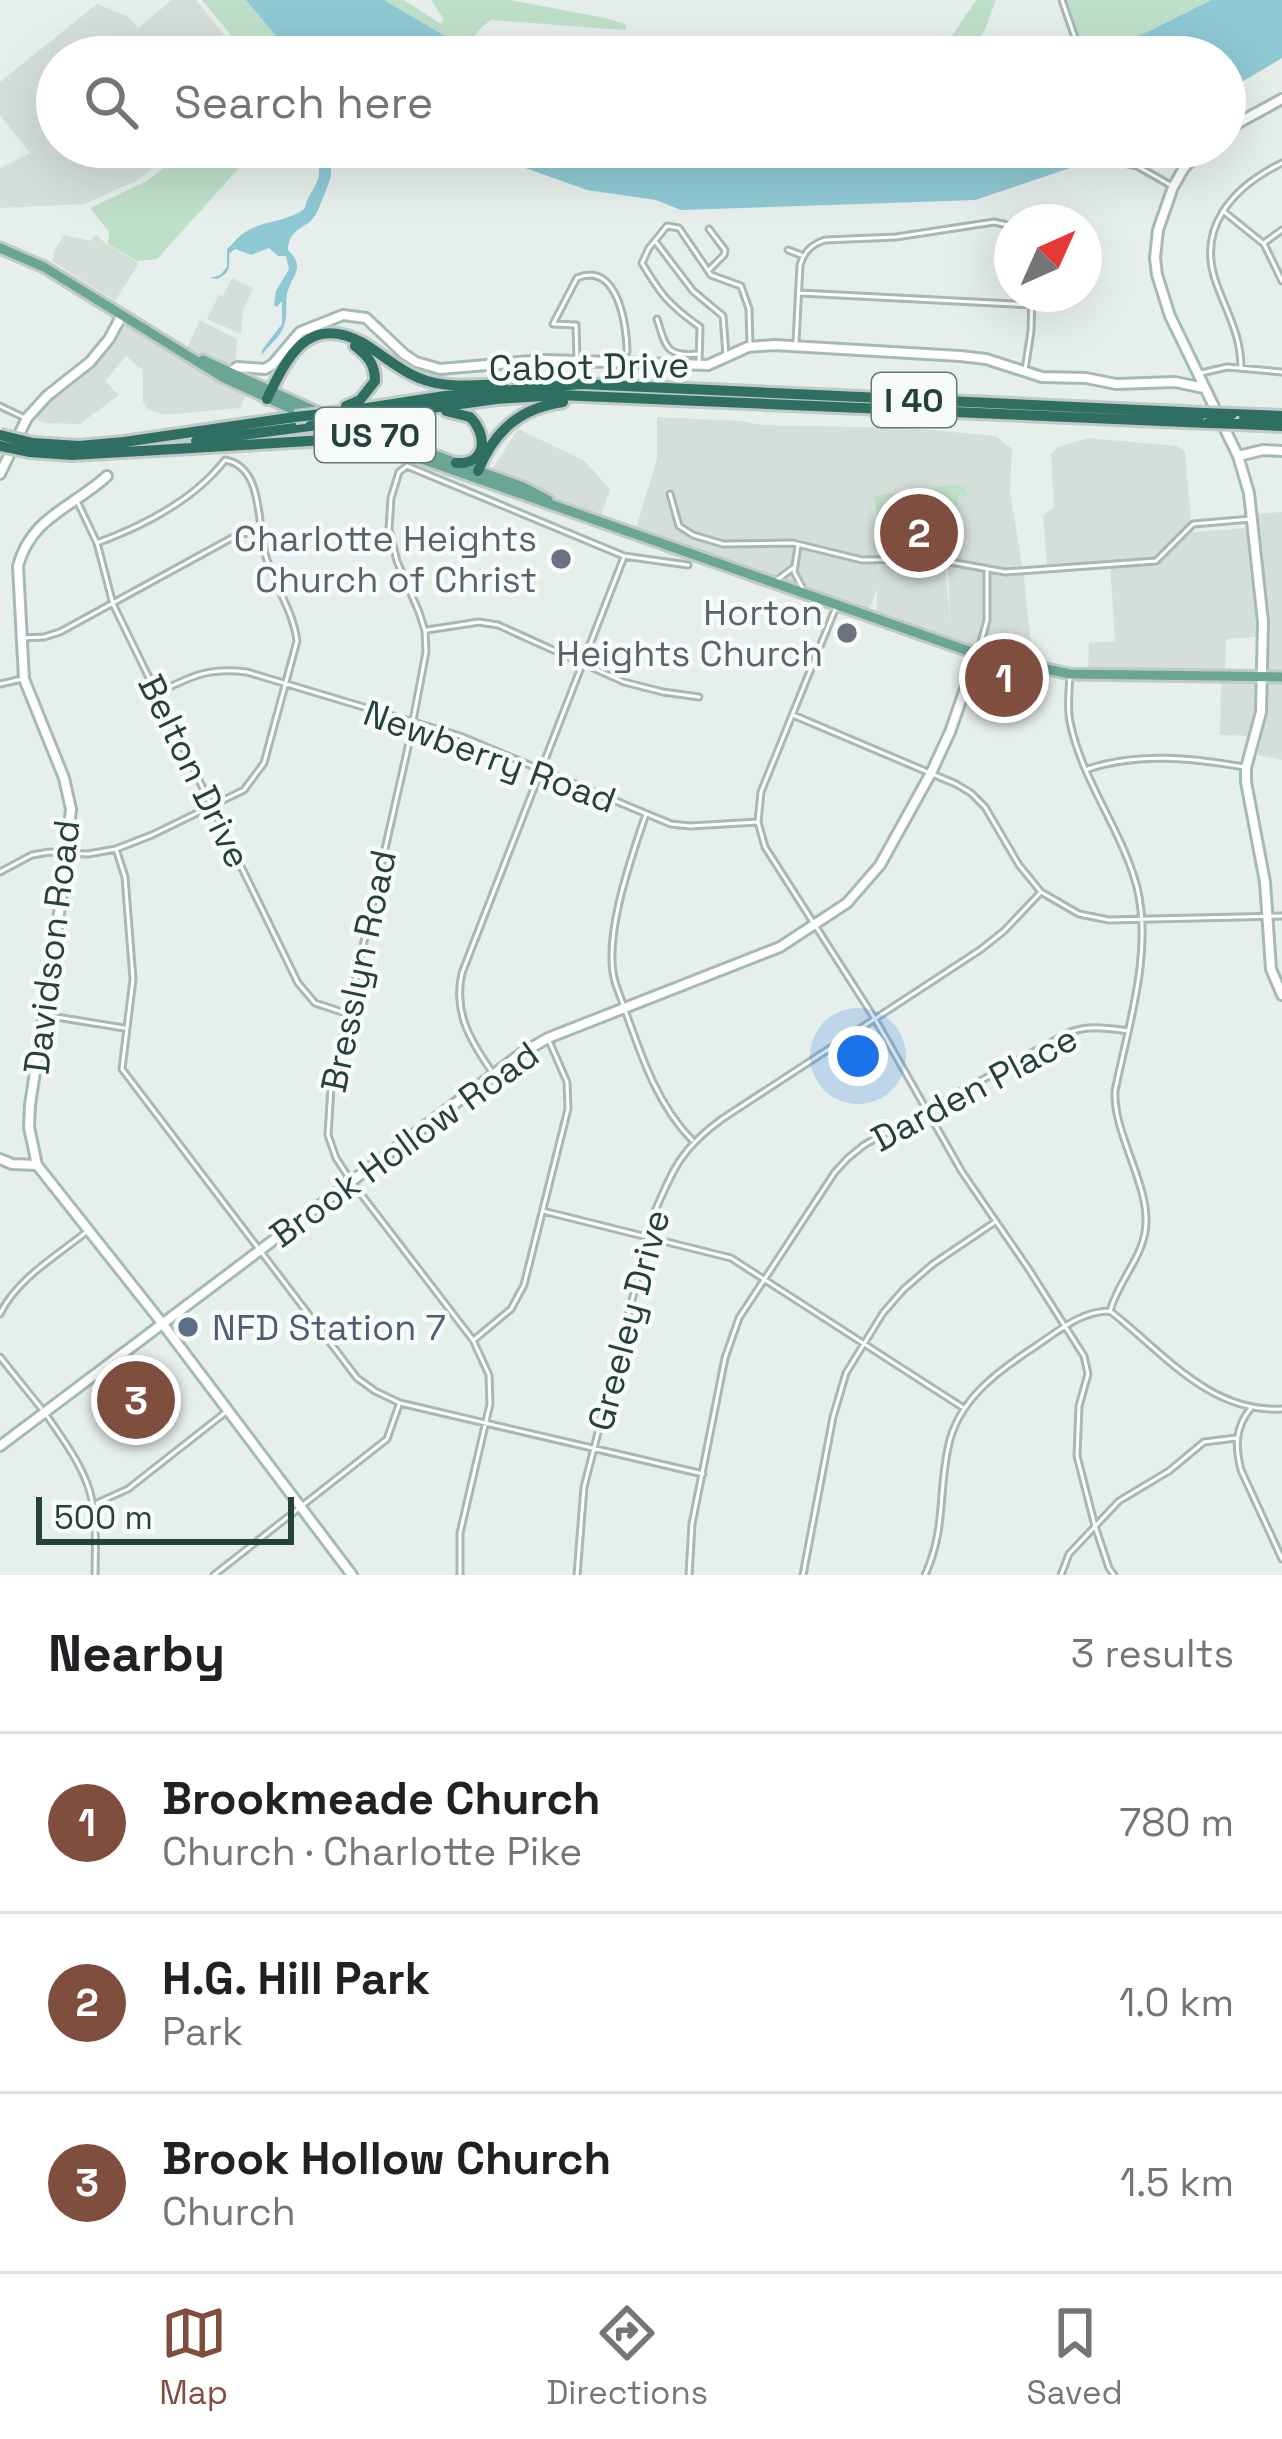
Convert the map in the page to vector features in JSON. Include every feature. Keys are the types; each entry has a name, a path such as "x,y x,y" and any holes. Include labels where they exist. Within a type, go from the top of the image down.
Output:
{"highway":[{"path":"270,396 286,358 299,344 327,333 362,342 409,374 438,384 548,386"},
{"path":"270,396 304,349 336,340 352,344 375,367 375,381 344,413"},
{"name":"I 40","path":"0,435 72,455 121,452 310,426 344,413 445,396 581,385 1206,418"},
{"name":"I 40","path":"0,446 124,442 318,414 559,395 1235,419 1282,416"},
{"path":"476,474 487,449 519,416 549,404 609,397"},
{"path":"424,408 462,413 480,430 482,443 475,458 456,463"},
{"name":"I 40","path":"1235,419 1282,426"},
{"path":"121,452 343,440 383,446"}],"main road":[{"name":"US 70","path":"0,248 44,267 227,375 383,446 523,487 558,506 977,654 1070,674 1282,677"},
{"name":"US 70","path":"270,396 476,474"}],"street":[{"path":"1062,0 1074,36"},
{"path":"1246,118 1282,98"},
{"path":"1241,368 1238,334 1212,269 1213,239 1222,211 1247,183 1282,164"},
{"path":"1140,168 1173,187"},
{"path":"1184,168 1158,230 1156,275 1170,316 1238,455 1253,519 1263,622 1261,712 1246,768 1248,802 1265,883 1271,970 1282,994"},
{"path":"1222,211 1264,244 1282,281"},
{"path":"796,347 802,256 817,243 994,223"},
{"path":"657,319 667,350 699,359 700,327 661,296 642,263 667,226 679,228 711,275 741,286 749,309 750,347"},
{"path":"708,271 724,255 710,229"},
{"path":"1264,244 1282,230"},
{"path":"654,240 693,291 723,316 726,358"},
{"path":"788,250 802,256"},
{"path":"577,361 577,325 553,324 583,274 602,278 618,300 625,316 627,352"},
{"path":"798,293 994,303"},
{"path":"1024,372 1032,312"},
{"path":"0,474 27,418 90,362 122,315"},
{"name":"Cabot Drive","path":"227,375 237,367 265,369 300,332 343,315 366,318 404,354 440,369 544,360 699,359 708,365 761,345 960,356 1042,377 1175,382 1204,388"},
{"path":"1198,374 1215,368 1282,372"},
{"path":"0,406 27,418"},
{"path":"1238,455 1282,451"},
{"path":"0,872 32,855 88,854 152,836 244,790 259,772 286,686 297,641 295,625 266,559 251,484 234,461 224,460 188,495 97,544"},
{"name":"Bresslyn Road","path":"460,1575 460,1533 490,1404 489,1375 473,1340 351,1181 332,1150 327,1122 426,652 425,631 392,547 388,520 393,490 399,472 407,466 624,556"},
{"name":"Davidson Road","path":"37,1165 29,1127 71,809 24,679 18,566 32,533 107,476"},
{"path":"670,494 677,523 704,539 739,545 798,544 862,560 934,559 1005,572 1156,561 1193,524 1253,519"},
{"name":"Belton Drive","path":"77,501 97,544 112,604 302,990 315,1003 347,1013"},
{"path":"20,638 60,632 239,534 260,532"},
{"path":"790,589 798,544"},
{"path":"493,1073 464,1028 459,986 539,770 624,556 688,565"},
{"path":"772,582 794,569"},
{"path":"794,569 809,596"},
{"path":"977,654 987,620 987,569"},
{"path":"837,605 761,792 758,822 772,861 875,1019 962,1172 1084,1357 1088,1374 1079,1410 1080,1472 1114,1575"},
{"path":"425,631 479,622 499,625 642,688 699,697"},
{"name":"Brook Hollow Road","path":"0,1445 493,1073 548,1038 781,947 847,903 872,876 931,773 977,654"},
{"name":"Newberry Road","path":"157,693 196,673 247,672 460,736 671,824 758,822"},
{"path":"1070,674 1069,716 1076,748 1132,870 1140,920 1141,951 1115,1107 1139,1185 1146,1229 1110,1310"},
{"path":"0,684 24,679"},
{"path":"792,715 965,789 997,824 1019,865 1041,892 1079,914 1109,920 1282,916"},
{"path":"1086,770 1131,758 1208,761 1246,768"},
{"path":"646,814 611,951 613,976 658,1095 694,1141"},
{"path":"116,848 125,877 134,979 122,1070 357,1378 400,1403 704,1474"},
{"name":"Greeley Drive","path":"577,1575 584,1486 665,1182 694,1141 722,1119 989,943 1041,892"},
{"path":"43,1015 127,1028"},
{"name":"Darden Place","path":"688,1575 692,1524 724,1358 739,1318 834,1173 864,1145 1067,1033 1097,1027 1128,1031"},
{"path":"473,1340 503,1318 518,1299 530,1267 568,1109 567,1082 548,1038"},
{"path":"0,1159 37,1165 352,1575"},
{"path":"544,1210 722,1254 964,1408"},
{"path":"803,1575 840,1387 883,1313 912,1281 997,1221"},
{"path":"0,1314 19,1286 88,1231"},
{"path":"925,1575 937,1549 948,1445 964,1408 998,1373 1066,1326 1083,1315 1110,1310"},
{"path":"1110,1310 1198,1384 1235,1408 1282,1409"},
{"path":"0,1357 82,1468 95,1504 95,1575"},
{"path":"214,1575 387,1439 400,1403"},
{"path":"1235,1408 1240,1422"},
{"path":"1251,1408 1240,1422 1237,1438 1240,1470 1282,1559"},
{"path":"95,1504 128,1489 228,1411"},
{"path":"1061,1575 1069,1555 1118,1502 1169,1471 1204,1442 1237,1438"}],"shaded area":[{"path":"172,0 196,0 225,36 57,36 97,4 127,16 138,28"},
{"path":"36,53 36,168 154,168 84,204 0,208 0,168 30,153 0,115 0,82"},
{"path":"96,234 139,263 115,301 52,261 64,235 91,241"},
{"path":"232,278 253,288 243,311 241,334 207,319"},
{"path":"200,320 237,339 236,361 229,366 187,348"},
{"path":"124,324 246,396 240,408 164,415 149,410 143,402 143,370 126,356 105,381 119,395 80,424 32,418 89,367"},
{"path":"657,417 996,436 1012,449 1010,493 1033,664 877,617 877,589 868,614 635,531 657,459","holes":["956,496 948,568 950,622 945,565 879,566 877,571 875,497"]},
{"path":"518,429 585,461 610,490 600,517 492,470"},
{"path":"1088,438 1177,446 1185,452 1192,532 1249,528 1256,637 1226,639 1225,673 1088,669 1089,643 1115,641 1110,563 1047,567 1043,516 1054,507 1051,454 1058,447"},
{"path":"1282,512 1282,674 1264,675 1254,514"},
{"path":"1221,683 1282,683 1282,760 1258,755 1260,736 1220,735"}],"green space":[{"path":"202,0 248,0 280,36 232,36"},
{"path":"384,0 404,0 441,24 444,19 431,0 510,0 627,25 625,30 491,20 475,36 445,36"},
{"path":"976,0 996,0 981,36 952,36"},
{"path":"1062,0 1211,0 1138,36 1075,36"},
{"path":"164,168 239,168 157,259 137,261 108,244 109,232 90,208"},
{"path":"964,487 969,495 958,496 962,559 879,557 874,496"}],"water":[{"path":"246,0 384,0 445,36 276,36"},
{"path":"1211,0 1282,0 1282,58 1246,79 1246,36 1138,36"},
{"path":"331,168 330,178 313,218 289,242 297,267 287,294 285,323 262,355 282,324 282,301 274,305 289,269 286,256 269,248 251,255 235,249 229,254 227,272 210,278 227,267 227,249 241,235 305,208 319,170"},
{"path":"526,168 1070,168 975,200 681,210 656,200 587,190"}],"place":[{"name":"H.G. Hill Park","path":"919,533"},
{"name":"Charlotte Heights Church of Christ","path":"561,559"},
{"name":"Horton Heights Church","path":"847,633"},
{"name":"Brookmeade Church","path":"1004,678"},
{"name":"NFD Station 7","path":"188,1327"},
{"name":"Brook Hollow Church","path":"136,1400"}]}
